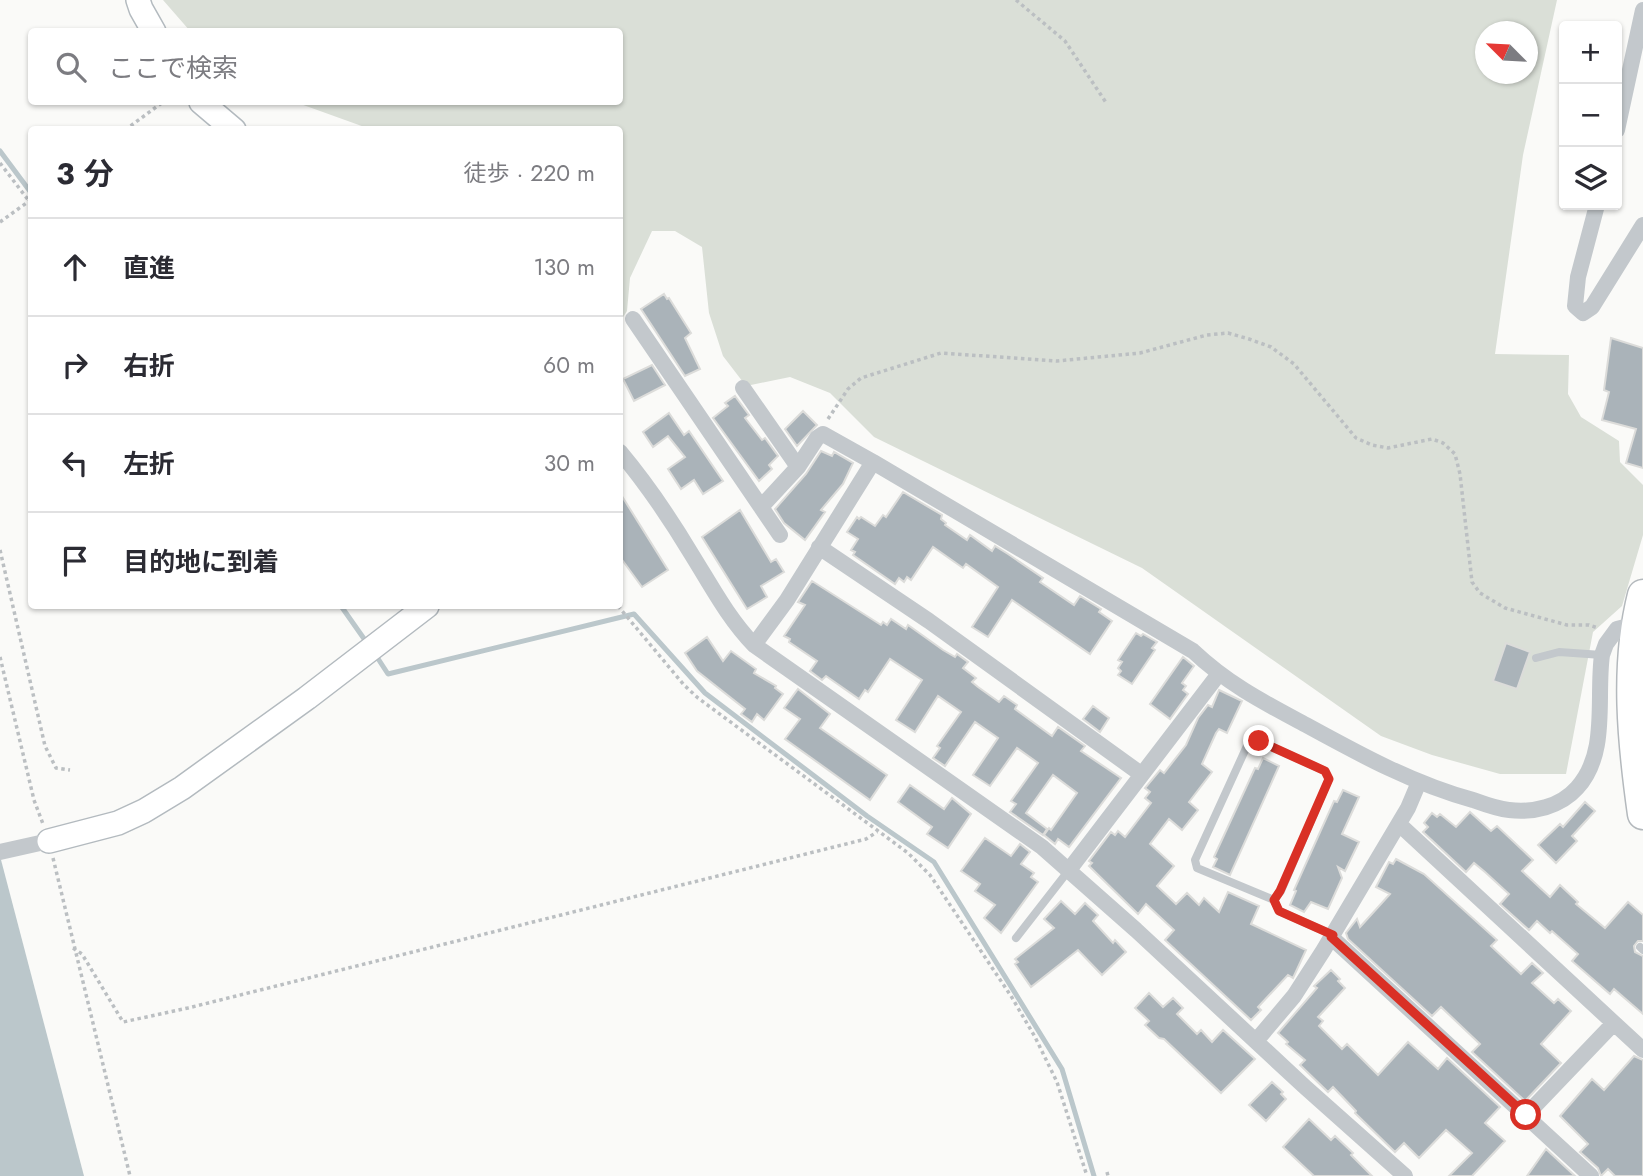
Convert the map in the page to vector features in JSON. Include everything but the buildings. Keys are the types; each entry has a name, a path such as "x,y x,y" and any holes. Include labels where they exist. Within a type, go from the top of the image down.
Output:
{"highway":[{"path":"1643,595 1624,630 1643,814"}],"street":[{"path":"138,0 153,28"},
{"path":"1622,107 1643,10"},
{"path":"205,105 229,126"},
{"path":"1596,210 1578,277 1575,306 1583,313 1592,307 1643,225"},
{"path":"633,319 780,535"},
{"path":"743,388 798,467"},
{"path":"761,507 798,467 817,438 823,434 1193,651 1218,675 1351,751 1453,795 1508,810 1545,808 1568,797 1579,787 1595,751 1600,724 1602,655 1624,630"},
{"path":"623,456 690,551 733,624 754,645 1042,847 1405,1176"},
{"path":"754,645 787,600 873,462"},
{"path":"819,547 929,621 1142,774"},
{"path":"0,852 118,823 173,793 307,698 423,609"},
{"path":"1069,870 1218,675"},
{"path":"1256,1041 1294,996 1332,936 1399,824 1419,782"},
{"path":"1399,824 1643,1050"},
{"path":"1332,936 1591,1176"},
{"path":"1526,1115 1614,1023"}],"lane":[{"path":"1536,657 1559,652 1602,655"},
{"path":"1274,900 1329,779 1325,771 1259,741 1247,746 1195,860 1197,869 1274,900 1279,911 1332,936"},
{"path":"1016,938 1069,870"}],"path":[{"path":"1016,0 1065,41 1107,104"},
{"path":"130,126 159,105"},
{"path":"0,163 28,198"},
{"path":"0,222 28,201"},
{"path":"823,434 825,425 842,397 861,377 941,353 1056,361 1140,353 1208,335 1228,333 1271,347 1294,364 1356,438 1388,448 1432,439 1443,443 1455,454 1460,474 1472,582 1480,593 1505,608 1567,625 1624,630"},
{"path":"0,550 45,746 56,768 70,770"},
{"path":"621,609 692,693 918,861 930,875 1011,996 1057,1082 1087,1176"},
{"path":"0,657 130,1176"},
{"path":"73,948 82,954 123,1022 866,839 877,832"}],"shaded area":[{"path":"163,0 1557,0 1523,155 1495,354 1569,355 1568,394 1581,417 1619,441 1620,462 1643,485 1643,535 1622,606 1593,632 1566,774 1500,774 1432,755 1381,736 1142,568 874,437 830,393 790,377 746,386 723,356 709,313 702,247 675,231 652,231 630,278 627,311 623,317 623,126 362,126 303,105 623,105 623,28 187,28"},
{"path":"0,856 84,1176 0,1176"}],"waterway":[{"path":"0,151 28,189"},
{"path":"343,609 367,643"},
{"path":"375,654 388,674 634,614 705,693 867,816 934,862 1062,1069 1094,1176"}],"route":[{"path":"1259,741 1325,771 1329,779 1274,900 1279,911 1333,935 1331,937 1526,1115"}]}
